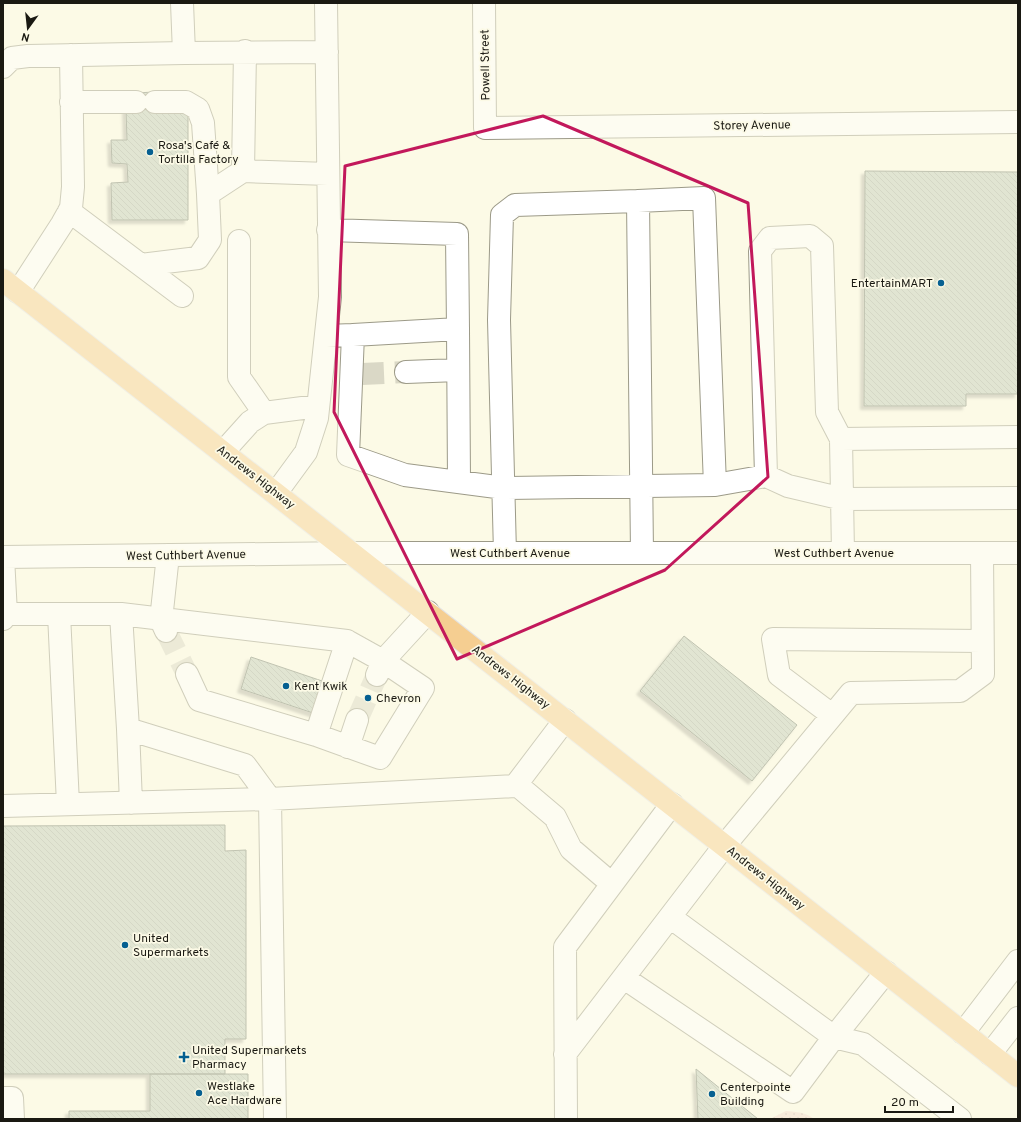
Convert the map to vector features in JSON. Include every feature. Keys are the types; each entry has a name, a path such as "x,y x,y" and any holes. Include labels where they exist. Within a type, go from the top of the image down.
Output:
{"main road":[{"name":"Andrews Highway","path":"11,286 1018,1076"}],"street":[{"path":"182,3 184,53"},
{"path":"276,493 306,452 317,418 330,297 326,3"},
{"name":"Powell Street","path":"484,3 485,128"},
{"path":"243,171 245,51"},
{"path":"3,67 12,58 28,56 245,51 327,52"},
{"path":"11,286 69,211 73,188 70,56"},
{"path":"71,102 186,102 198,109 203,123 210,240 198,258 141,264"},
{"name":"Storey Avenue","path":"485,128 1018,122"},
{"path":"208,194 243,171 328,174"},
{"path":"505,553 499,320 502,215 515,205 704,198 715,485"},
{"path":"638,201 642,553"},
{"path":"69,211 182,296"},
{"path":"328,230 457,234 459,482"},
{"path":"766,476 760,251 770,238 810,236 822,246 827,412 841,439 843,553"},
{"path":"239,241 239,377 264,413"},
{"path":"326,336 353,336 458,330"},
{"path":"353,336 356,374 348,455 405,475 504,488 715,485 766,476 788,486 842,499 1018,498"},
{"path":"406,372 458,370"},
{"path":"223,452 250,422 264,413 318,406"},
{"path":"841,439 1018,437"},
{"name":"West Cuthbert Avenue","path":"3,557 353,553 1018,553"},
{"path":"565,1054 725,846 851,693 960,691 983,674 982,553"},
{"path":"164,626 168,555"},
{"path":"3,557 4,616 121,614 164,626 347,641 380,668 423,688 380,758 316,735 200,700 186,674"},
{"path":"380,668 428,612"},
{"path":"59,614 68,804"},
{"path":"121,614 131,803"},
{"path":"832,715 778,675 772,639 982,641"},
{"path":"316,735 347,641"},
{"path":"348,747 357,720"},
{"path":"516,784 565,720"},
{"path":"128,729 245,765 270,799 275,1119"},
{"path":"3,806 270,799 516,784 555,817 571,849 612,884"},
{"path":"566,1119 565,947 672,804"},
{"path":"670,917 834,1037 863,1044 960,1119"},
{"path":"963,1033 1018,961"},
{"path":"624,978 793,1092 834,1037 886,972"},
{"path":"990,1054 1018,1018"},
{"path":"3,1098 12,1098 13,1119"}],"highlighted area":[{"path":"543,116 748,203 768,477 665,570 457,659 334,412 345,166"}],"shaded area":[{"path":"786,1111 804,1114 814,1119 770,1119"}],"building":[{"name":"Rosa's Café & Tortilla Factory","path":"154,92 188,109 188,220 112,220 111,183 128,182 127,164 112,163 111,140 127,140 126,110 136,93"},
{"name":"EntertainMART","path":"865,171 1018,172 1018,394 966,394 966,406 864,406"},
{"path":"684,636 797,725 752,781 640,691"},
{"name":"Kent Kwik","path":"251,657 331,684 319,715 241,689"},
{"name":"United Supermarkets","path":"225,825 225,851 246,850 246,1039 225,1039 225,1074 3,1074 3,826"},
{"name":"Centerpointe Building","path":"696,1069 758,1119 698,1119"},
{"name":"Westlake Ace Hardware","path":"150,1074 248,1074 248,1119 69,1119 69,1111 150,1111"}],"tunnel":[{"path":"362,374 406,372"},
{"path":"166,631 187,674"},
{"path":"357,720 377,675"}],"place":[{"name":"Rosa's Café & Tortilla Factory","path":"150,152"},
{"name":"EntertainMART","path":"941,283"},
{"name":"Kent Kwik","path":"286,686"},
{"name":"Chevron","path":"368,698"},
{"name":"United Supermarkets","path":"125,945"},
{"name":"United Supermarkets Pharmacy","path":"184,1057"},
{"name":"Westlake Ace Hardware","path":"199,1093"},
{"name":"Centerpointe Building","path":"712,1094"}]}
